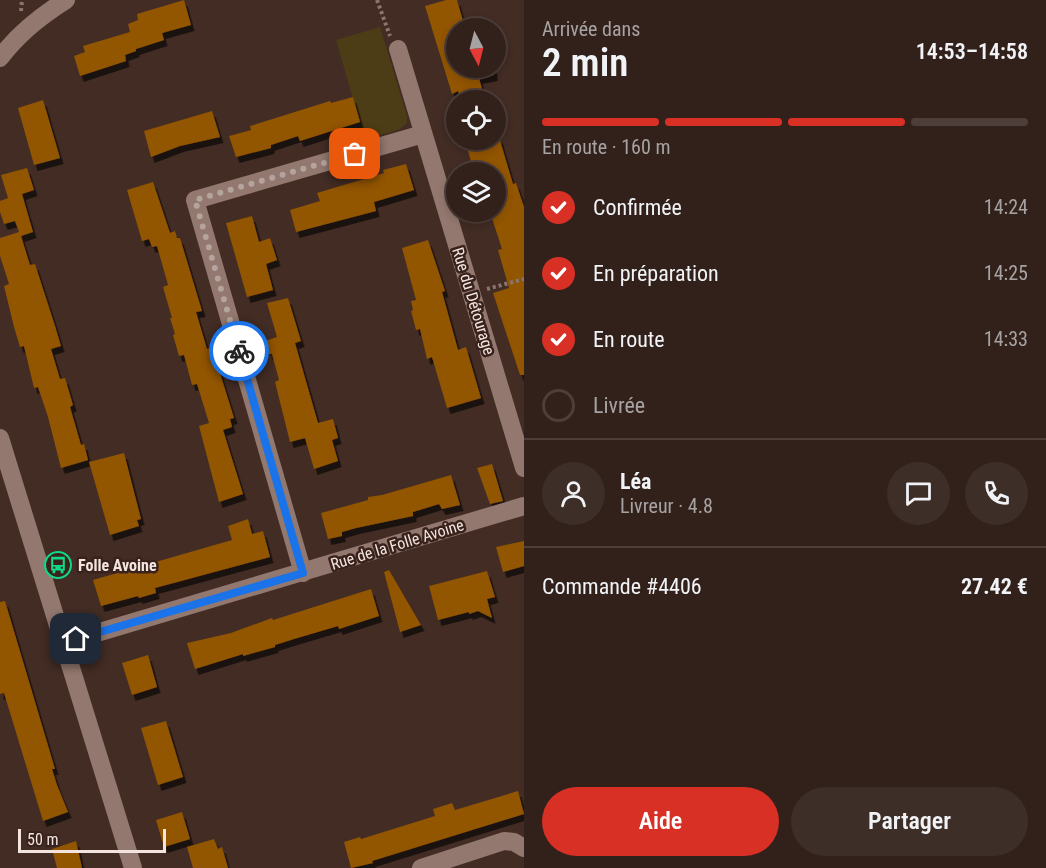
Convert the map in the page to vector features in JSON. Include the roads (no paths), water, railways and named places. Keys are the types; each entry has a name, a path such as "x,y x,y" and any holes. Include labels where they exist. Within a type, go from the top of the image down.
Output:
{"street":[{"path":"0,58 46,6 66,0"},
{"name":"Rue du Détourage","path":"398,49 524,468"},
{"path":"303,573 195,200 423,134"},
{"path":"0,438 133,868"},
{"name":"Rue de la Folle Avoine","path":"63,642 524,506"},
{"path":"421,868 504,841 514,842 524,848"}],"place":[{"name":"Folle Avoine","path":"58,565"}]}
